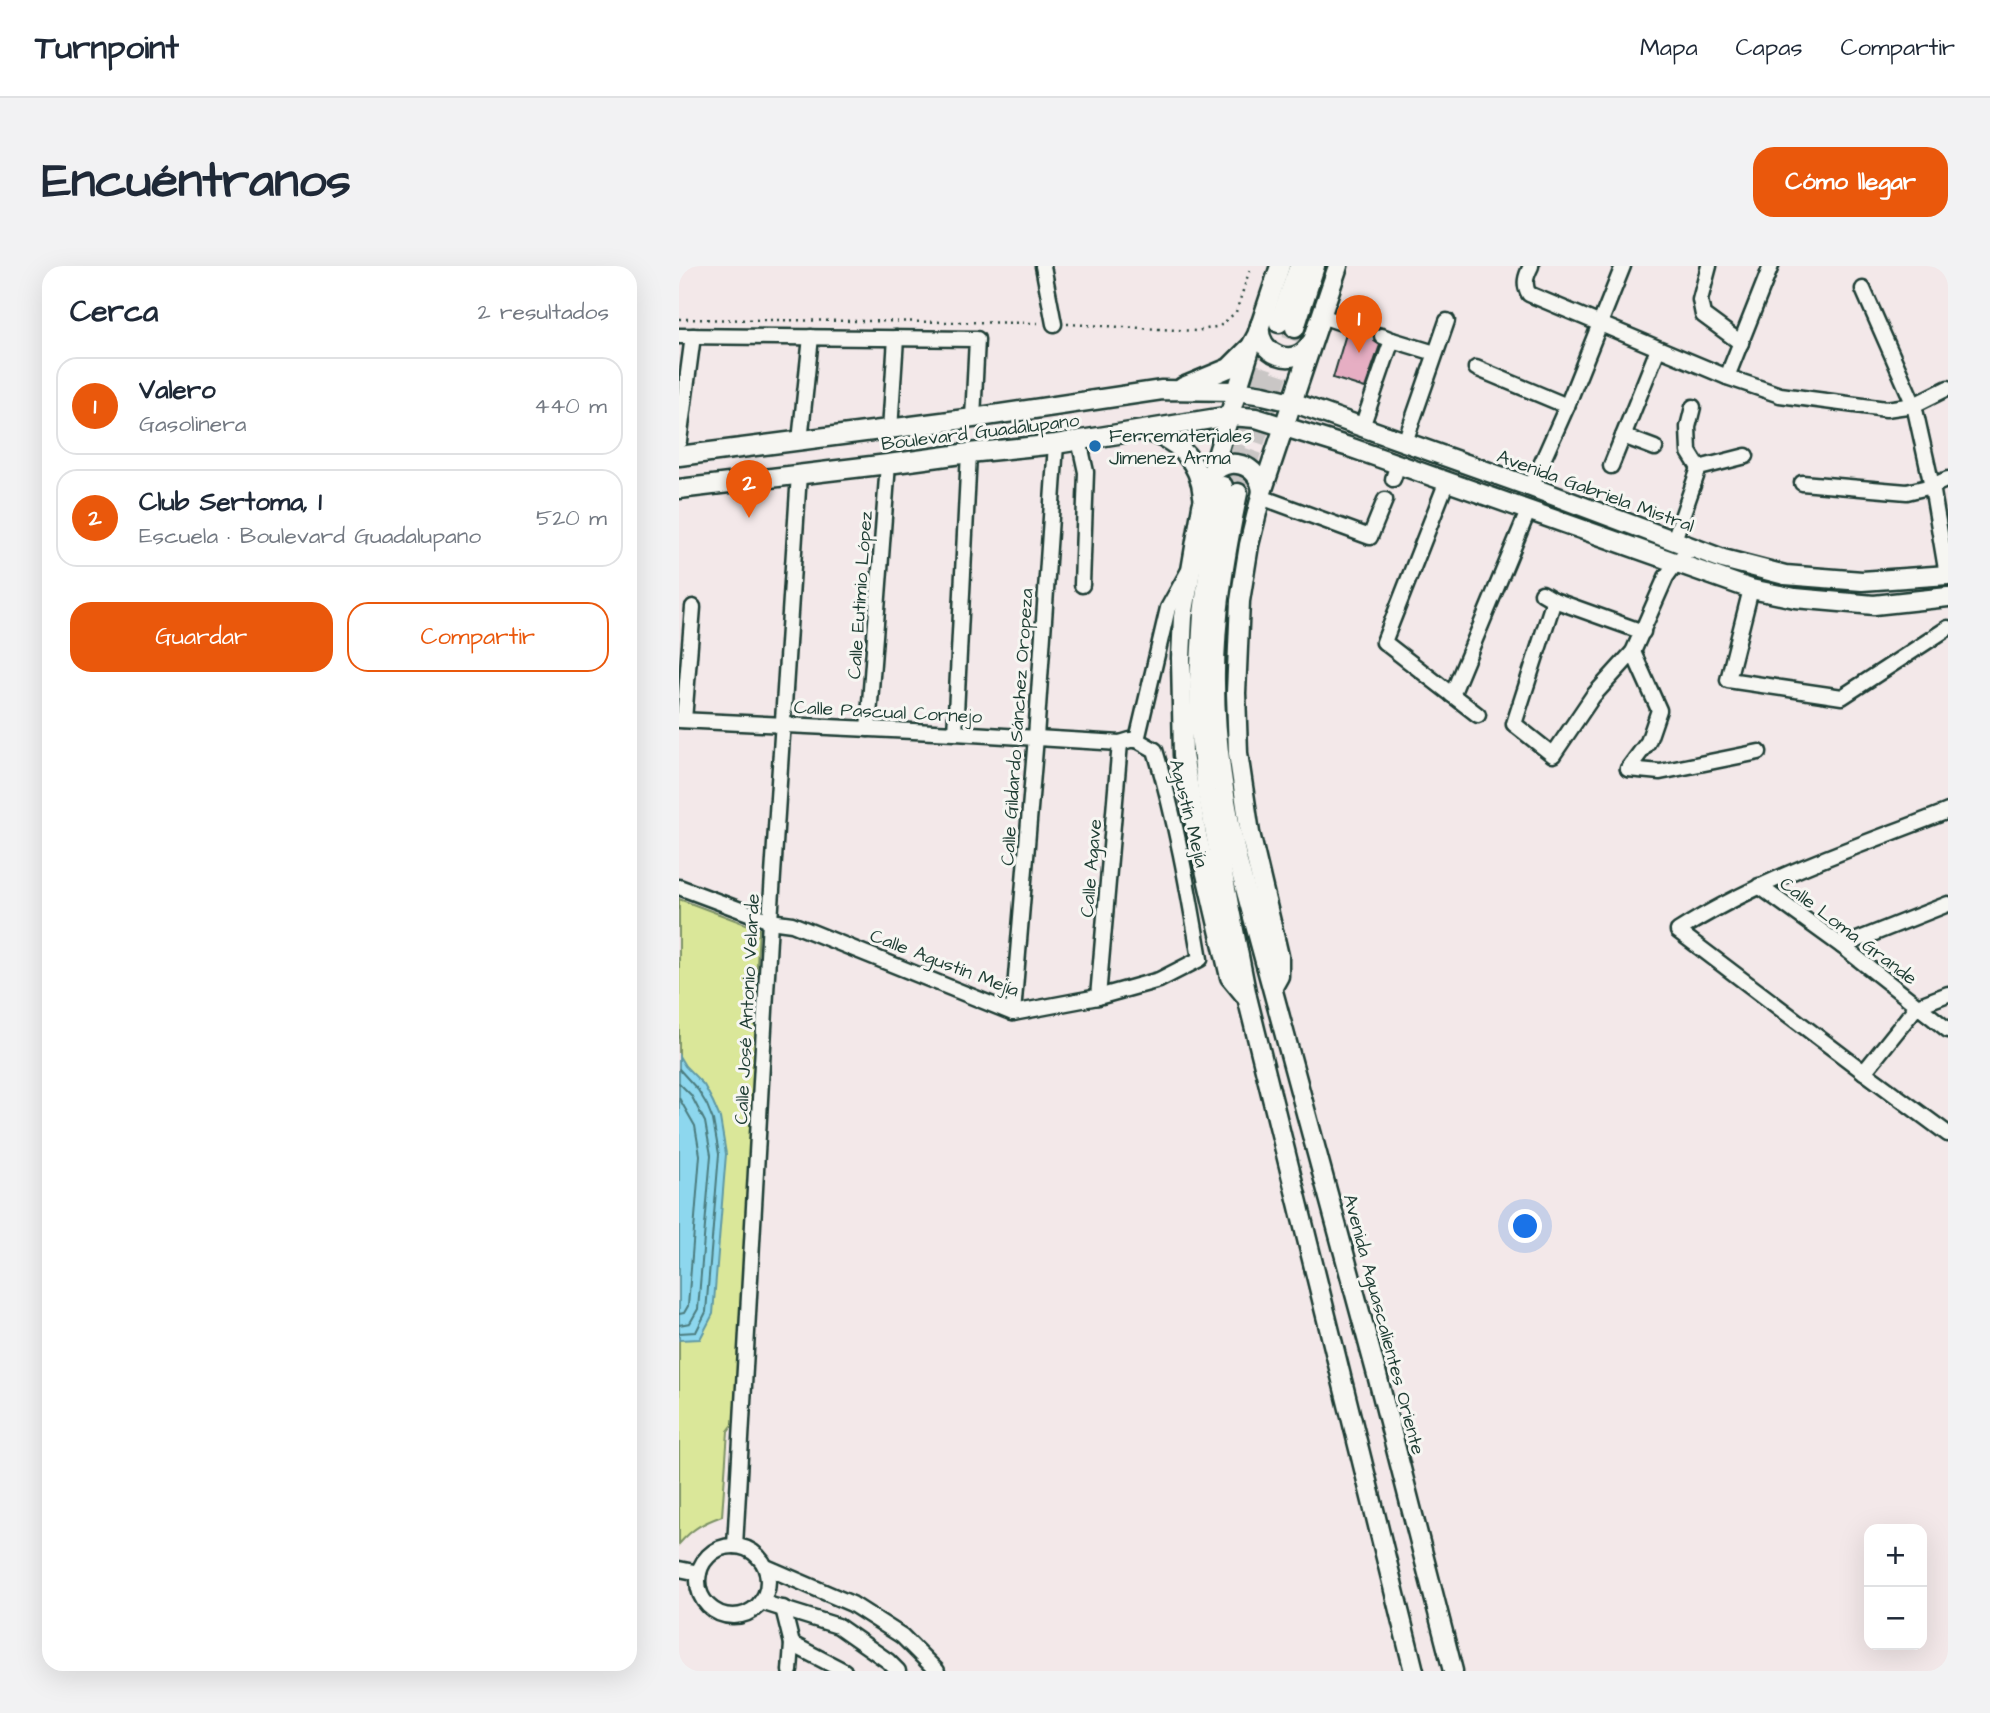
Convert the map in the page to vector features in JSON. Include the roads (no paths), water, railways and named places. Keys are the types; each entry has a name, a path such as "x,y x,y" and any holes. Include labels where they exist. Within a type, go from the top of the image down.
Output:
{"main road":[{"name":"Avenida Aguascalientes Oriente","path":"1278,324 1280,266"},
{"name":"Avenida Aguascalientes Oriente","path":"1278,324 1299,266"},
{"name":"Avenida Aguascalientes Oriente","path":"1315,266 1278,324 1251,346 1230,416 1223,485 1203,614 1199,680 1201,734 1207,792 1247,997 1414,1671"},
{"name":"Avenida Aguascalientes Oriente","path":"1272,988 1279,976 1279,956 1250,833 1238,753 1236,693 1240,601 1261,495 1338,266"},
{"path":"1278,324 1259,333 1264,345 1279,357 1300,355 1306,351 1313,339"},
{"path":"1176,390 1229,368 1251,346"},
{"name":"Boulevard Guadalupano","path":"679,456 890,430 1162,390 1237,391"},
{"name":"Avenida Gabriela Mistral","path":"1237,391 1292,402 1723,559 1784,575 1862,581 1947,575"},
{"name":"Boulevard Guadalupano","path":"679,489 1056,444 1230,416 1256,418 1284,428"},
{"path":"1284,428 1349,447 1396,471 1447,481 1751,589 1795,598 1874,605 1948,597"},
{"path":"1134,431 1163,437 1187,455 1199,474 1202,506"},
{"path":"1223,485 1213,472 1225,465 1245,466 1256,474 1261,495"},
{"name":"Avenida Aguascalientes Oriente","path":"1223,485 1202,506 1190,569 1183,617 1181,658 1183,755 1197,835 1230,977 1247,997"},
{"name":"Avenida Aguascalientes Oriente","path":"1223,485 1227,548 1217,624 1215,680 1217,736 1224,799 1238,862 1377,1375 1453,1671"}],"street":[{"path":"1043,266 1054,324"},
{"path":"1531,266 1525,281 1525,289 1529,294 1727,377 1780,395 1886,409 1914,405 1948,388"},
{"path":"1531,487 1623,266"},
{"path":"1709,266 1700,300 1703,315 1741,343"},
{"path":"1727,377 1771,266"},
{"path":"1863,289 1914,405 1932,486 1947,575"},
{"path":"1321,316 1348,325"},
{"path":"1405,442 1447,321"},
{"path":"679,440 686,336 977,339 973,418"},
{"path":"800,441 811,337"},
{"path":"890,430 896,338"},
{"path":"1362,428 1387,338 1435,352"},
{"path":"1611,466 1658,349"},
{"path":"1476,368 1567,405"},
{"path":"1643,632 1548,597 1514,724 1553,755 1593,696 1633,652 1643,632 1666,577 1676,563 1682,544 1699,468 1689,452 1688,427 1693,407"},
{"path":"1623,436 1655,448"},
{"path":"1079,440 1086,472 1082,585"},
{"name":"Calle Gildardo Sánchez Oropeza","path":"1013,1013 1036,737 1056,444"},
{"path":"955,733 969,453"},
{"path":"1699,468 1746,456"},
{"name":"Calle Eutimio López","path":"868,729 888,464"},
{"name":"Calle José Antonio Velarde","path":"735,1546 770,921 799,474"},
{"path":"1802,484 1907,492 1948,479"},
{"path":"1447,481 1384,642 1478,716"},
{"path":"1261,495 1370,537 1385,500"},
{"path":"1452,695 1529,509"},
{"path":"1137,740 1168,608 1190,569"},
{"path":"1751,589 1728,680 1842,697 1948,628"},
{"path":"682,720 692,607"},
{"path":"1633,652 1659,710 1648,743 1628,769 1660,772 1759,752"},
{"name":"Calle Pascual Cornejo","path":"682,720 1120,743 1137,740"},
{"name":"Agustín Mejía","path":"1137,740 1155,750 1182,854 1200,959"},
{"name":"Calle Agave","path":"1098,997 1120,743"},
{"path":"1948,811 1759,886 1712,909 1678,931 1948,1134"},
{"name":"Calle Loma Grande","path":"1759,886 1842,946 1948,1030"},
{"name":"Calle Agustín Mejía","path":"679,887 770,921 792,924 1013,1013 1098,997 1159,981 1200,959"},
{"path":"1842,946 1948,904"},
{"path":"1864,1072 1917,1006 1948,993"},
{"path":"766,1567 767,1591 761,1602 744,1614 723,1614 706,1602 701,1593 699,1573 709,1556 725,1547 745,1548 753,1552 766,1567 852,1604 902,1636 937,1671"},
{"path":"679,1569 699,1573"},
{"path":"761,1602 838,1626 898,1671"},
{"path":"783,1608 792,1644 790,1671"},
{"path":"792,1644 845,1671"}],"water":[{"path":"679,1056 704,1085 713,1102 720,1118 726,1154 713,1314 700,1339 679,1340"}],"tunnel":[{"path":"1223,486 1279,323"},
{"path":"1348,325 1382,336"},
{"path":"1238,493 1295,328"}],"place":[{"name":"Valero","path":"1359,353"},
{"name":"Ferremateriales Jimenez Arma","path":"1095,446"},
{"name":"Club Sertoma, 1","path":"749,518"}]}
